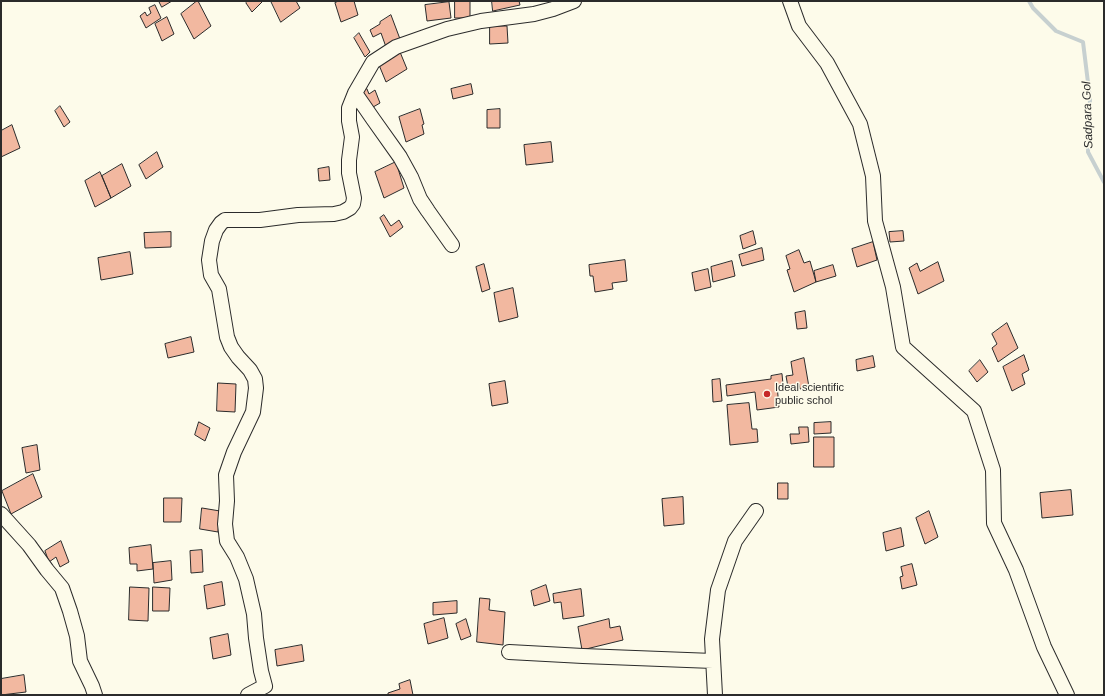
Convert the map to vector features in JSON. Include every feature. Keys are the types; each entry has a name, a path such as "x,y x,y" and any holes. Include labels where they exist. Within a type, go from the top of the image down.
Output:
{"street":[{"path":"248,695 265,686 261,671 254,614 246,579 227,541 225,524 228,501 226,475 234,452 253,412 256,388 255,379 250,370 231,347 219,289 211,275 209,260 216,230 225,220 260,220 298,215 327,215 343,212 350,208 353,204 354,198 349,173 352,137 349,121 349,108 355,93 373,62 380,56 396,47 446,29 481,21 534,14 574,1"},
{"path":"790,1 799,26 827,63 860,124 873,176 875,221 894,287 903,347 974,411 993,470 994,523 1016,570 1044,647 1067,695"},
{"path":"355,93 400,157 411,177 420,199 452,244"},
{"path":"715,695 712,639 718,590 735,541 756,511"},
{"path":"1,514 29,545 62,588 70,611 80,661 95,695"},
{"path":"509,652 713,660"}],"building":[{"path":"159,1 172,1 162,7"},
{"path":"197,1 211,26 194,39 181,14"},
{"path":"248,1 263,1 252,12 246,3"},
{"path":"271,1 296,1 300,8 281,22"},
{"path":"339,1 354,1 358,15 341,22 335,3"},
{"path":"455,1 470,1 470,18 455,18"},
{"path":"492,1 519,1 520,5 493,11"},
{"path":"449,2 451,18 427,21 425,5"},
{"path":"155,5 161,18 146,28 140,16 145,12 147,16 151,13 149,8"},
{"path":"391,15 400,39 386,47 381,33 373,37 370,30"},
{"path":"167,17 174,34 162,41 155,24"},
{"path":"490,26 507,26 508,43 490,44"},
{"path":"359,33 370,52 365,57 354,38"},
{"path":"400,52 407,69 386,82 379,65"},
{"path":"471,84 473,94 453,99 451,89"},
{"path":"367,89 369,94 375,90 380,103 368,110 361,92"},
{"path":"60,106 70,122 64,127 55,111"},
{"path":"420,109 424,124 422,125 424,134 406,142 399,117"},
{"path":"500,109 500,128 487,128 487,110"},
{"path":"12,125 20,148 1,157 1,131"},
{"path":"551,142 553,162 526,165 524,145"},
{"path":"157,152 163,167 146,179 139,165"},
{"path":"396,162 404,188 384,198 375,172"},
{"path":"122,164 131,186 111,198 102,176"},
{"path":"329,167 330,180 319,181 318,169"},
{"path":"100,172 111,198 95,207 85,181"},
{"path":"384,215 391,226 399,220 403,227 390,237 380,218"},
{"path":"753,231 756,244 743,249 740,236"},
{"path":"903,231 904,241 890,242 889,232"},
{"path":"171,232 171,247 145,248 144,233"},
{"path":"873,242 877,260 857,267 852,249"},
{"path":"762,248 764,260 742,266 739,255"},
{"path":"799,250 804,263 810,261 816,282 794,292 787,270 790,269 786,256"},
{"path":"130,252 133,274 101,280 98,258"},
{"path":"625,260 627,281 612,283 613,289 595,292 593,276 590,276 589,265"},
{"path":"732,261 735,276 713,282 711,267"},
{"path":"938,262 944,281 918,294 909,268 917,263 920,271"},
{"path":"484,264 490,289 482,292 476,267"},
{"path":"833,265 836,276 816,282 814,271"},
{"path":"708,269 711,287 695,291 692,273"},
{"path":"513,288 518,317 499,322 494,293"},
{"path":"805,311 807,328 797,329 795,313"},
{"path":"1007,323 1018,348 998,362 992,348 997,344 992,334"},
{"path":"191,337 194,352 168,358 165,344"},
{"path":"1024,355 1029,370 1022,374 1025,384 1012,391 1003,367"},
{"path":"873,356 875,367 857,371 856,360"},
{"path":"804,358 809,387 800,389 799,384 788,387 786,376 793,375 791,362"},
{"path":"980,360 988,372 977,382 969,371"},
{"name":"Ideal scientific public schol","path":"782,374 783,384 777,385 779,407 757,410 755,392 727,396 726,385 771,379 771,376"},
{"path":"720,379 722,401 713,402 712,380"},
{"path":"505,381 508,403 492,406 489,384"},
{"path":"218,383 236,384 235,412 217,411"},
{"path":"749,403 752,429 757,429 758,442 730,445 727,405"},
{"path":"199,422 210,428 205,441 195,435"},
{"path":"831,422 831,433 814,434 814,423"},
{"path":"799,427 808,427 809,442 791,444 790,434 799,434"},
{"path":"814,437 834,437 834,467 814,467"},
{"path":"37,445 40,470 26,473 22,448"},
{"path":"33,474 42,497 11,514 2,491"},
{"path":"778,483 788,483 788,499 778,499"},
{"path":"1071,490 1073,515 1042,518 1040,493"},
{"path":"683,497 684,524 664,526 662,499"},
{"path":"164,498 182,498 181,522 164,522"},
{"path":"202,508 220,511 218,532 200,529"},
{"path":"929,511 938,537 925,544 916,518"},
{"path":"901,528 904,546 886,551 883,533"},
{"path":"61,541 69,562 60,567 56,557 49,562 45,551"},
{"path":"151,545 153,569 137,571 137,564 130,564 129,548"},
{"path":"202,550 203,572 191,573 190,551"},
{"path":"171,561 172,580 154,583 153,563"},
{"path":"912,564 917,585 902,589 900,577 903,576 901,567"},
{"path":"222,582 225,605 207,609 204,586"},
{"path":"546,585 550,601 534,606 531,591"},
{"path":"130,587 149,588 148,621 129,620"},
{"path":"153,587 170,588 169,611 153,611"},
{"path":"581,589 584,616 563,619 561,602 554,603 553,594"},
{"path":"480,598 490,599 489,610 505,612 503,645 477,642"},
{"path":"457,601 457,613 433,615 433,603"},
{"path":"444,618 448,638 428,644 424,624"},
{"path":"466,619 471,636 461,640 456,624"},
{"path":"609,619 610,628 620,626 623,640 582,650 578,627"},
{"path":"228,634 231,655 213,659 210,638"},
{"path":"302,645 304,661 277,666 275,650"},
{"path":"24,675 26,692 1,695 1,679"},
{"path":"410,680 413,695 388,695 388,693 400,689 399,684"}],"waterway":[{"name":"Sadpara Gol","path":"1029,1 1033,8 1056,31 1083,42 1090,99 1088,152 1104,182"}],"place":[{"name":"Ideal scientific public schol","path":"767,394"}]}
